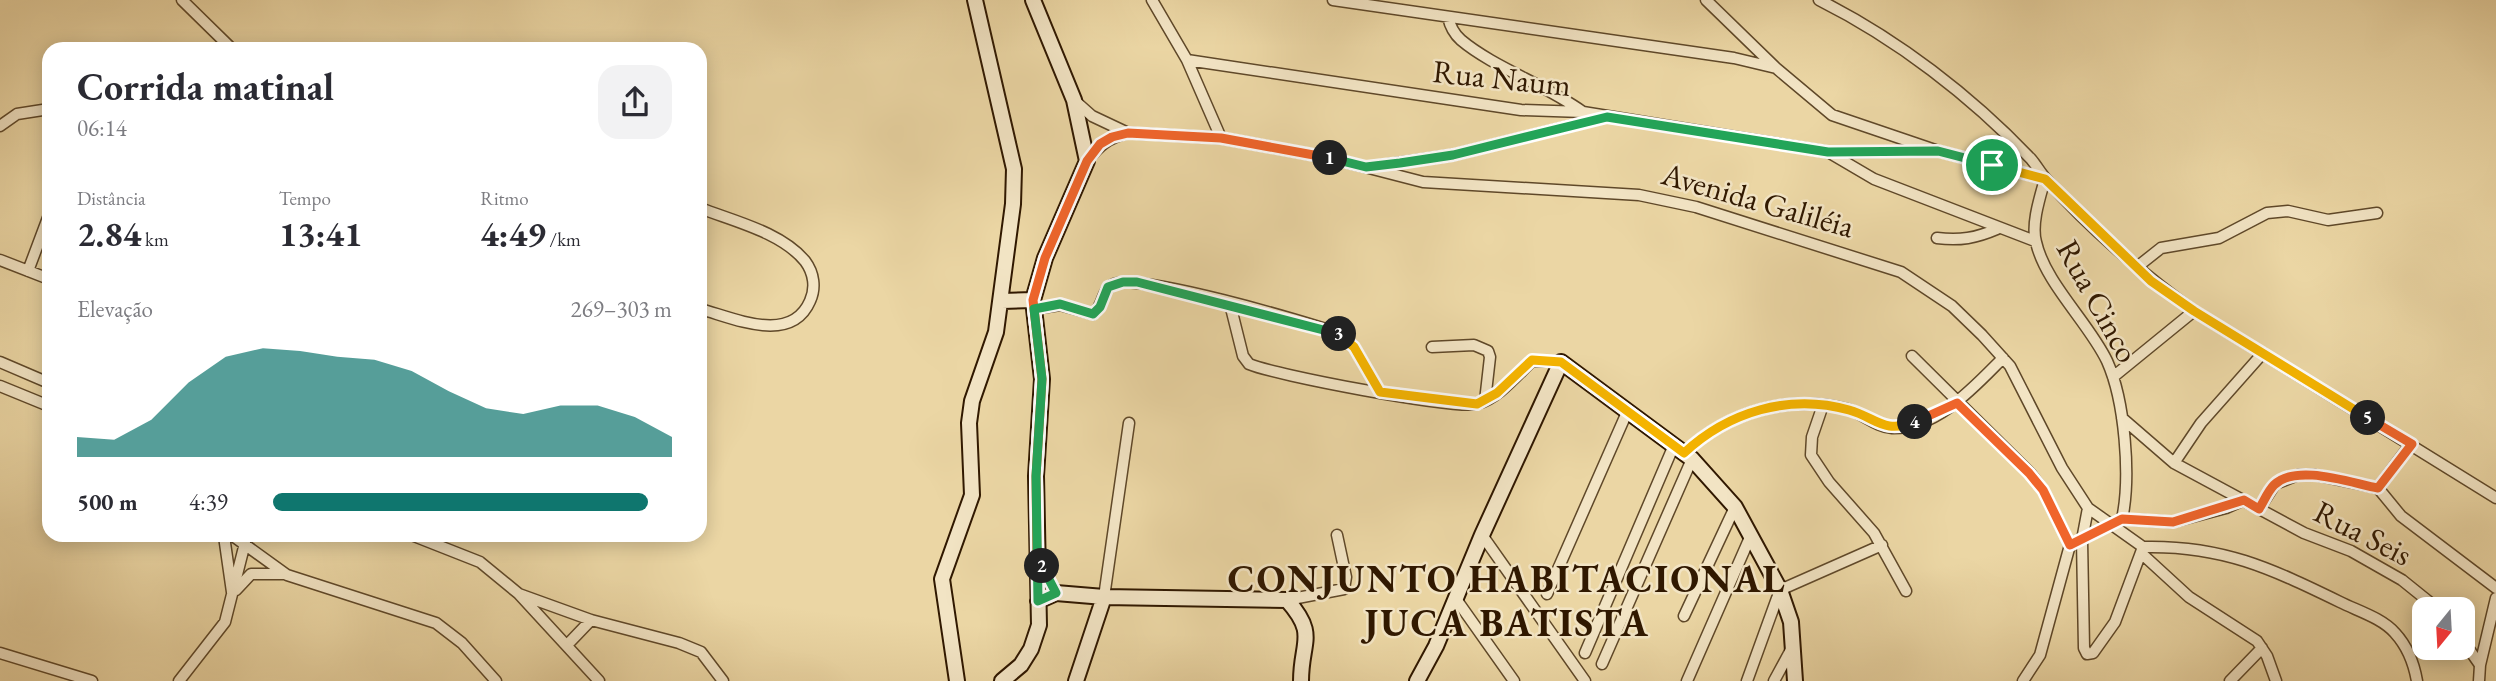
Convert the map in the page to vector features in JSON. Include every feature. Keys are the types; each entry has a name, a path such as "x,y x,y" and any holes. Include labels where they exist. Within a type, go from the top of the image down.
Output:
{"street":[{"path":"182,0 225,42"},
{"path":"957,681 942,579 967,516 972,495 969,423 972,401 996,331 1002,301 1014,169 975,0"},
{"path":"1033,0 1074,100 1087,161"},
{"path":"1152,0 1186,60 1221,138"},
{"path":"1159,15 1161,0"},
{"path":"1333,0 1734,58 1776,68"},
{"path":"1706,0 1776,68 1832,115 1938,151 2045,179"},
{"path":"1819,0 1867,24 1908,53 2013,142 2045,179 2137,267 2194,311 2496,498"},
{"path":"1448,17 1452,30 1469,46 1556,93 1583,112"},
{"name":"Rua Naum","path":"1186,60 1372,91 1521,110 1583,112 1828,152 1938,151"},
{"path":"1074,100 1092,116 1128,133"},
{"path":"0,126 17,114 42,110"},
{"path":"1366,167 1453,155 1607,117"},
{"path":"1002,681 1021,664 1037,639 1036,476 1042,379 1034,305 1049,247 1087,161 1100,144 1112,137 1128,133"},
{"name":"Avenida Galiléia","path":"1128,133 1221,138 1366,167 1423,182 1639,195 1696,207 1901,272 1952,306 2003,358 2062,468 2088,508 2142,550 2189,597 2248,634 2262,648"},
{"path":"1828,152 1874,179 1956,209 1997,229 2035,241"},
{"name":"Rua Cinco","path":"2045,179 2035,241 2053,278 2097,344 2113,377 2121,418 2126,485 2122,519"},
{"path":"707,211 755,228 804,259 811,272 814,292 797,320 777,328 707,311"},
{"path":"2137,267 2161,248 2219,238 2267,213 2288,211 2328,220 2377,213"},
{"path":"1937,238 1959,240 1997,229"},
{"path":"28,271 42,234"},
{"path":"0,260 42,276"},
{"path":"1002,301 1034,305 1060,304 1093,314 1100,307 1108,287 1123,282 1149,284 1340,334 1354,347 1380,392"},
{"path":"1230,304 1243,356 1249,364 1380,392 1467,405 1485,401 1532,360 1561,362 1683,452 1735,507 1780,590 1791,622 1795,681"},
{"path":"2113,377 2194,311"},
{"path":"1432,347 1474,345 1488,351 1490,357 1485,401"},
{"path":"2174,463 2201,423 2263,353"},
{"path":"1912,356 2029,473 2043,490 2070,545 2040,654 2023,681"},
{"path":"1585,653 1683,452 1712,428 1771,406 1823,405 1858,413 1891,428 1927,418 1957,403 2003,358"},
{"path":"0,362 42,380"},
{"path":"1417,681 1429,662 1482,534 1561,362"},
{"path":"0,386 42,403"},
{"path":"1823,405 1812,437 1811,455 1829,482 1882,545 1906,591"},
{"path":"1547,594 1628,410"},
{"name":"Rua Seis","path":"2121,418 2174,463 2304,533 2351,551 2380,566 2423,597"},
{"path":"1076,681 1104,597 1129,423"},
{"path":"2378,488 2412,444"},
{"path":"1602,664 1683,452"},
{"path":"2259,509 2275,484 2298,475 2315,475 2378,488 2401,516 2496,588"},
{"path":"2070,545 2122,519 2173,522 2244,500"},
{"path":"1684,616 1735,507"},
{"path":"2088,508 2082,540 2084,648 2088,654 2103,641 2115,622 2142,550 2192,547 2227,554 2287,577 2382,622 2403,644 2414,666 2417,681"},
{"path":"1482,534 1586,681"},
{"path":"1687,681 1751,534"},
{"path":"1038,601 1056,593 1104,597 1287,600 1344,589 1346,577 1337,535"},
{"path":"225,542 232,596"},
{"path":"241,542 287,575"},
{"path":"178,681 225,622 246,546 244,542"},
{"path":"429,542 480,562 519,594 568,643 599,681"},
{"path":"1747,681 1780,590 1882,545"},
{"path":"1037,558 1056,593"},
{"path":"232,596 251,574 273,572 287,575 436,623 462,643 496,681"},
{"path":"519,594 591,620 679,643 701,652 723,681"},
{"path":"2479,681 2480,665 2496,598"},
{"path":"1456,599 1514,681"},
{"path":"1287,600 1303,618 1306,630 1301,681"},
{"path":"568,643 591,620"},
{"path":"1774,681 1793,646"},
{"path":"2230,681 2262,648 2276,681"},
{"path":"0,653 92,681"},
{"path":"2475,658 2480,665"}],"district":[{"name":"CONJUNTO HABITACIONAL JUCA BATISTA","path":"1507,601"}],"route":[{"path":"1992,165 1938,151 1828,152 1607,117 1453,155 1366,167 1221,138 1128,133 1112,137 1100,144 1087,161 1062,214 1033,300 1037,326 1042,379 1036,476 1037,558 1056,593 1046,595 1038,601 1037,558 1036,476 1042,379 1034,309 1060,304 1093,314 1100,307 1108,287 1123,282 1149,284 1340,334 1354,347 1380,392 1467,405 1477,404 1497,393 1532,360 1561,362 1684,453 1712,428 1784,403 1846,409 1891,428 1927,418 1957,403 2043,490 2070,545 2122,519 2134,522 2151,519 2173,522 2226,508 2244,500 2259,509 2275,484 2298,475 2315,475 2378,488 2412,444 2194,311 2151,281 2045,179 1992,165"}]}
